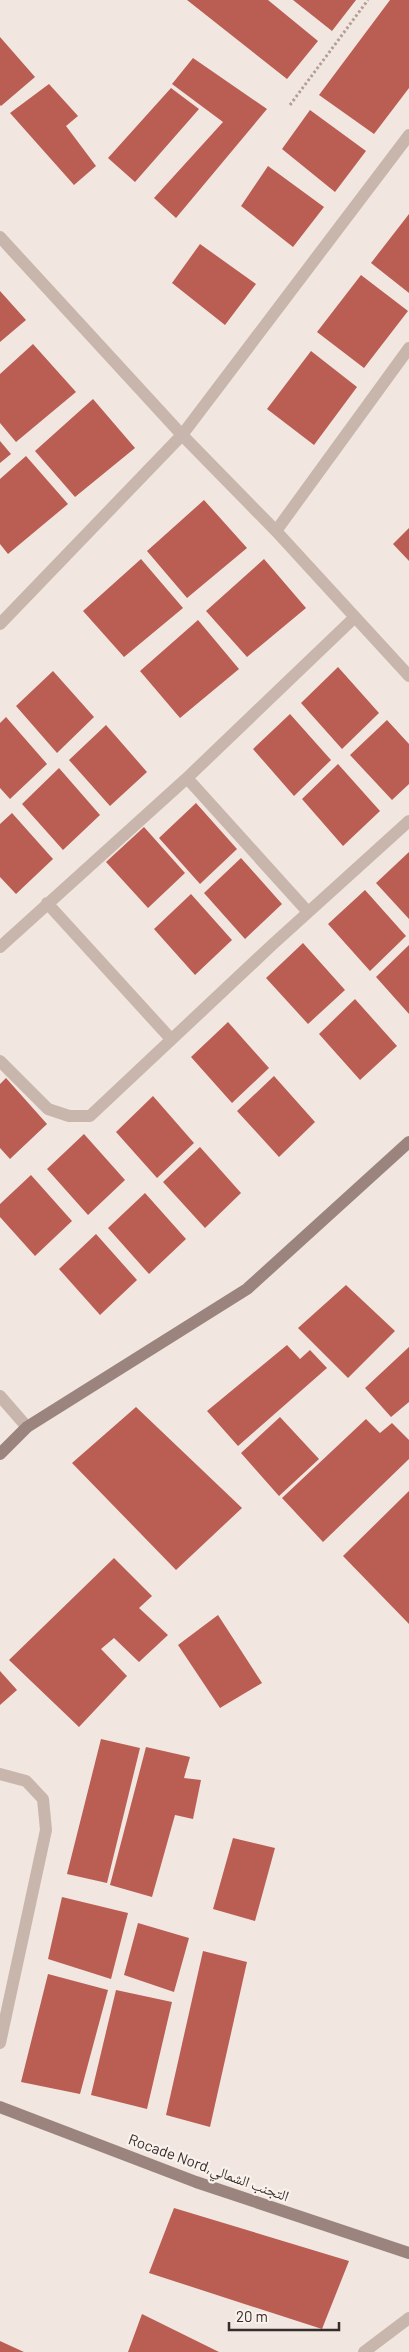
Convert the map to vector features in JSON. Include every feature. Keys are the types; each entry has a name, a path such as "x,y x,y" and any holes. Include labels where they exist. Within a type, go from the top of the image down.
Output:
{"street":[{"path":"0,624 182,435 409,135"},
{"path":"0,237 182,435 276,530 409,676"},
{"path":"276,530 409,348"},
{"path":"0,947 188,778 355,617"},
{"path":"188,778 308,912"},
{"path":"0,1061 48,1109 69,1116 90,1116 308,912 409,821"},
{"path":"47,903 171,1039"},
{"path":"0,1454 28,1427 247,1289 409,1142"},
{"path":"0,1396 28,1427"},
{"path":"0,1774 26,1781 43,1799 46,1830 0,2043"},
{"name":"Rocade Nord,التجنب الشمالي","path":"0,2107 196,2182 409,2253"},
{"path":"364,2352 409,2318"}],"path":[{"path":"290,105 368,0"}],"building":[{"path":"187,0 268,0 318,41 287,79"},
{"path":"293,0 356,0 332,31"},
{"path":"390,0 409,0 409,88 374,134 319,95"},
{"path":"0,37 35,77 1,106 0,105"},
{"path":"193,58 267,109 176,218 154,198 223,122 172,84"},
{"path":"49,84 78,116 66,126 96,166 74,185 10,113"},
{"path":"171,88 199,109 135,182 108,158"},
{"path":"310,110 366,151 335,192 282,149"},
{"path":"268,166 324,207 293,247 241,206"},
{"path":"409,214 409,293 371,263"},
{"path":"200,244 256,284 225,325 172,283"},
{"path":"361,275 408,311 364,368 317,332"},
{"path":"0,291 26,320 0,342"},
{"path":"33,344 76,392 16,442 0,423 0,374"},
{"path":"311,351 357,387 314,445 267,409"},
{"path":"93,399 135,448 75,497 35,451"},
{"path":"0,441 11,454 0,463"},
{"path":"26,456 68,504 8,554 0,544 0,479"},
{"path":"204,500 247,548 187,598 147,551"},
{"path":"409,528 409,561 393,544"},
{"path":"141,559 183,608 124,657 83,611"},
{"path":"264,559 306,608 247,657 206,611"},
{"path":"198,620 239,669 180,718 140,671"},
{"path":"338,667 379,713 342,749 301,703"},
{"path":"53,671 94,717 57,753 16,706"},
{"path":"290,714 331,760 294,796 253,749"},
{"path":"6,717 47,764 10,799 0,788 0,723"},
{"path":"387,720 409,744 409,784 392,800 350,755"},
{"path":"106,725 147,772 110,806 69,760"},
{"path":"338,764 380,811 343,846 302,799"},
{"path":"59,768 100,815 63,850 22,804"},
{"path":"196,803 237,849 200,884 159,838"},
{"path":"12,813 53,859 16,894 0,877 0,824"},
{"path":"144,827 185,873 148,908 106,862"},
{"path":"409,852 409,919 376,883"},
{"path":"241,858 282,904 245,939 204,893"},
{"path":"365,890 406,936 370,971 328,924"},
{"path":"191,894 232,940 195,975 154,929"},
{"path":"303,943 345,990 308,1024 266,978"},
{"path":"409,945 409,1014 376,977"},
{"path":"355,999 397,1046 360,1080 319,1034"},
{"path":"228,1022 269,1068 232,1103 191,1057"},
{"path":"274,1076 315,1122 279,1157 237,1111"},
{"path":"6,1078 47,1124 10,1159 0,1148 0,1084"},
{"path":"153,1096 194,1143 157,1178 116,1132"},
{"path":"84,1134 125,1180 88,1215 47,1169"},
{"path":"200,1147 241,1193 205,1228 163,1182"},
{"path":"31,1175 72,1221 35,1256 0,1217 0,1204"},
{"path":"145,1193 186,1239 149,1274 108,1228"},
{"path":"96,1234 137,1280 100,1315 59,1269"},
{"path":"346,1285 395,1331 348,1378 298,1328"},
{"path":"287,1345 300,1359 310,1350 327,1368 238,1446 207,1411"},
{"path":"409,1347 409,1402 391,1417 365,1388"},
{"path":"136,1407 242,1508 176,1570 72,1463"},
{"path":"280,1417 319,1459 279,1496 241,1453"},
{"path":"366,1419 380,1433 392,1423 409,1440 409,1459 323,1542 282,1498"},
{"path":"409,1491 409,1624 343,1556"},
{"path":"114,1558 152,1596 139,1608 168,1635 139,1662 114,1638 101,1649 127,1676 79,1727 9,1660"},
{"path":"218,1615 262,1683 220,1708 178,1645"},
{"path":"0,1671 17,1690 0,1705"},
{"path":"101,1739 140,1748 107,1883 67,1874"},
{"path":"146,1747 190,1757 184,1778 201,1780 193,1819 175,1815 152,1897 110,1885"},
{"path":"233,1838 275,1848 255,1921 213,1909"},
{"path":"62,1897 128,1913 111,1979 48,1959"},
{"path":"138,1923 189,1938 174,1992 124,1975"},
{"path":"203,1951 247,1962 210,2127 166,2115"},
{"path":"48,1974 108,1990 80,2094 21,2082"},
{"path":"116,1990 172,2002 147,2109 91,2095"},
{"path":"174,2208 349,2261 322,2329 149,2273"},
{"path":"142,2314 219,2352 128,2352"},
{"path":"0,2341 24,2352 0,2352"}]}
